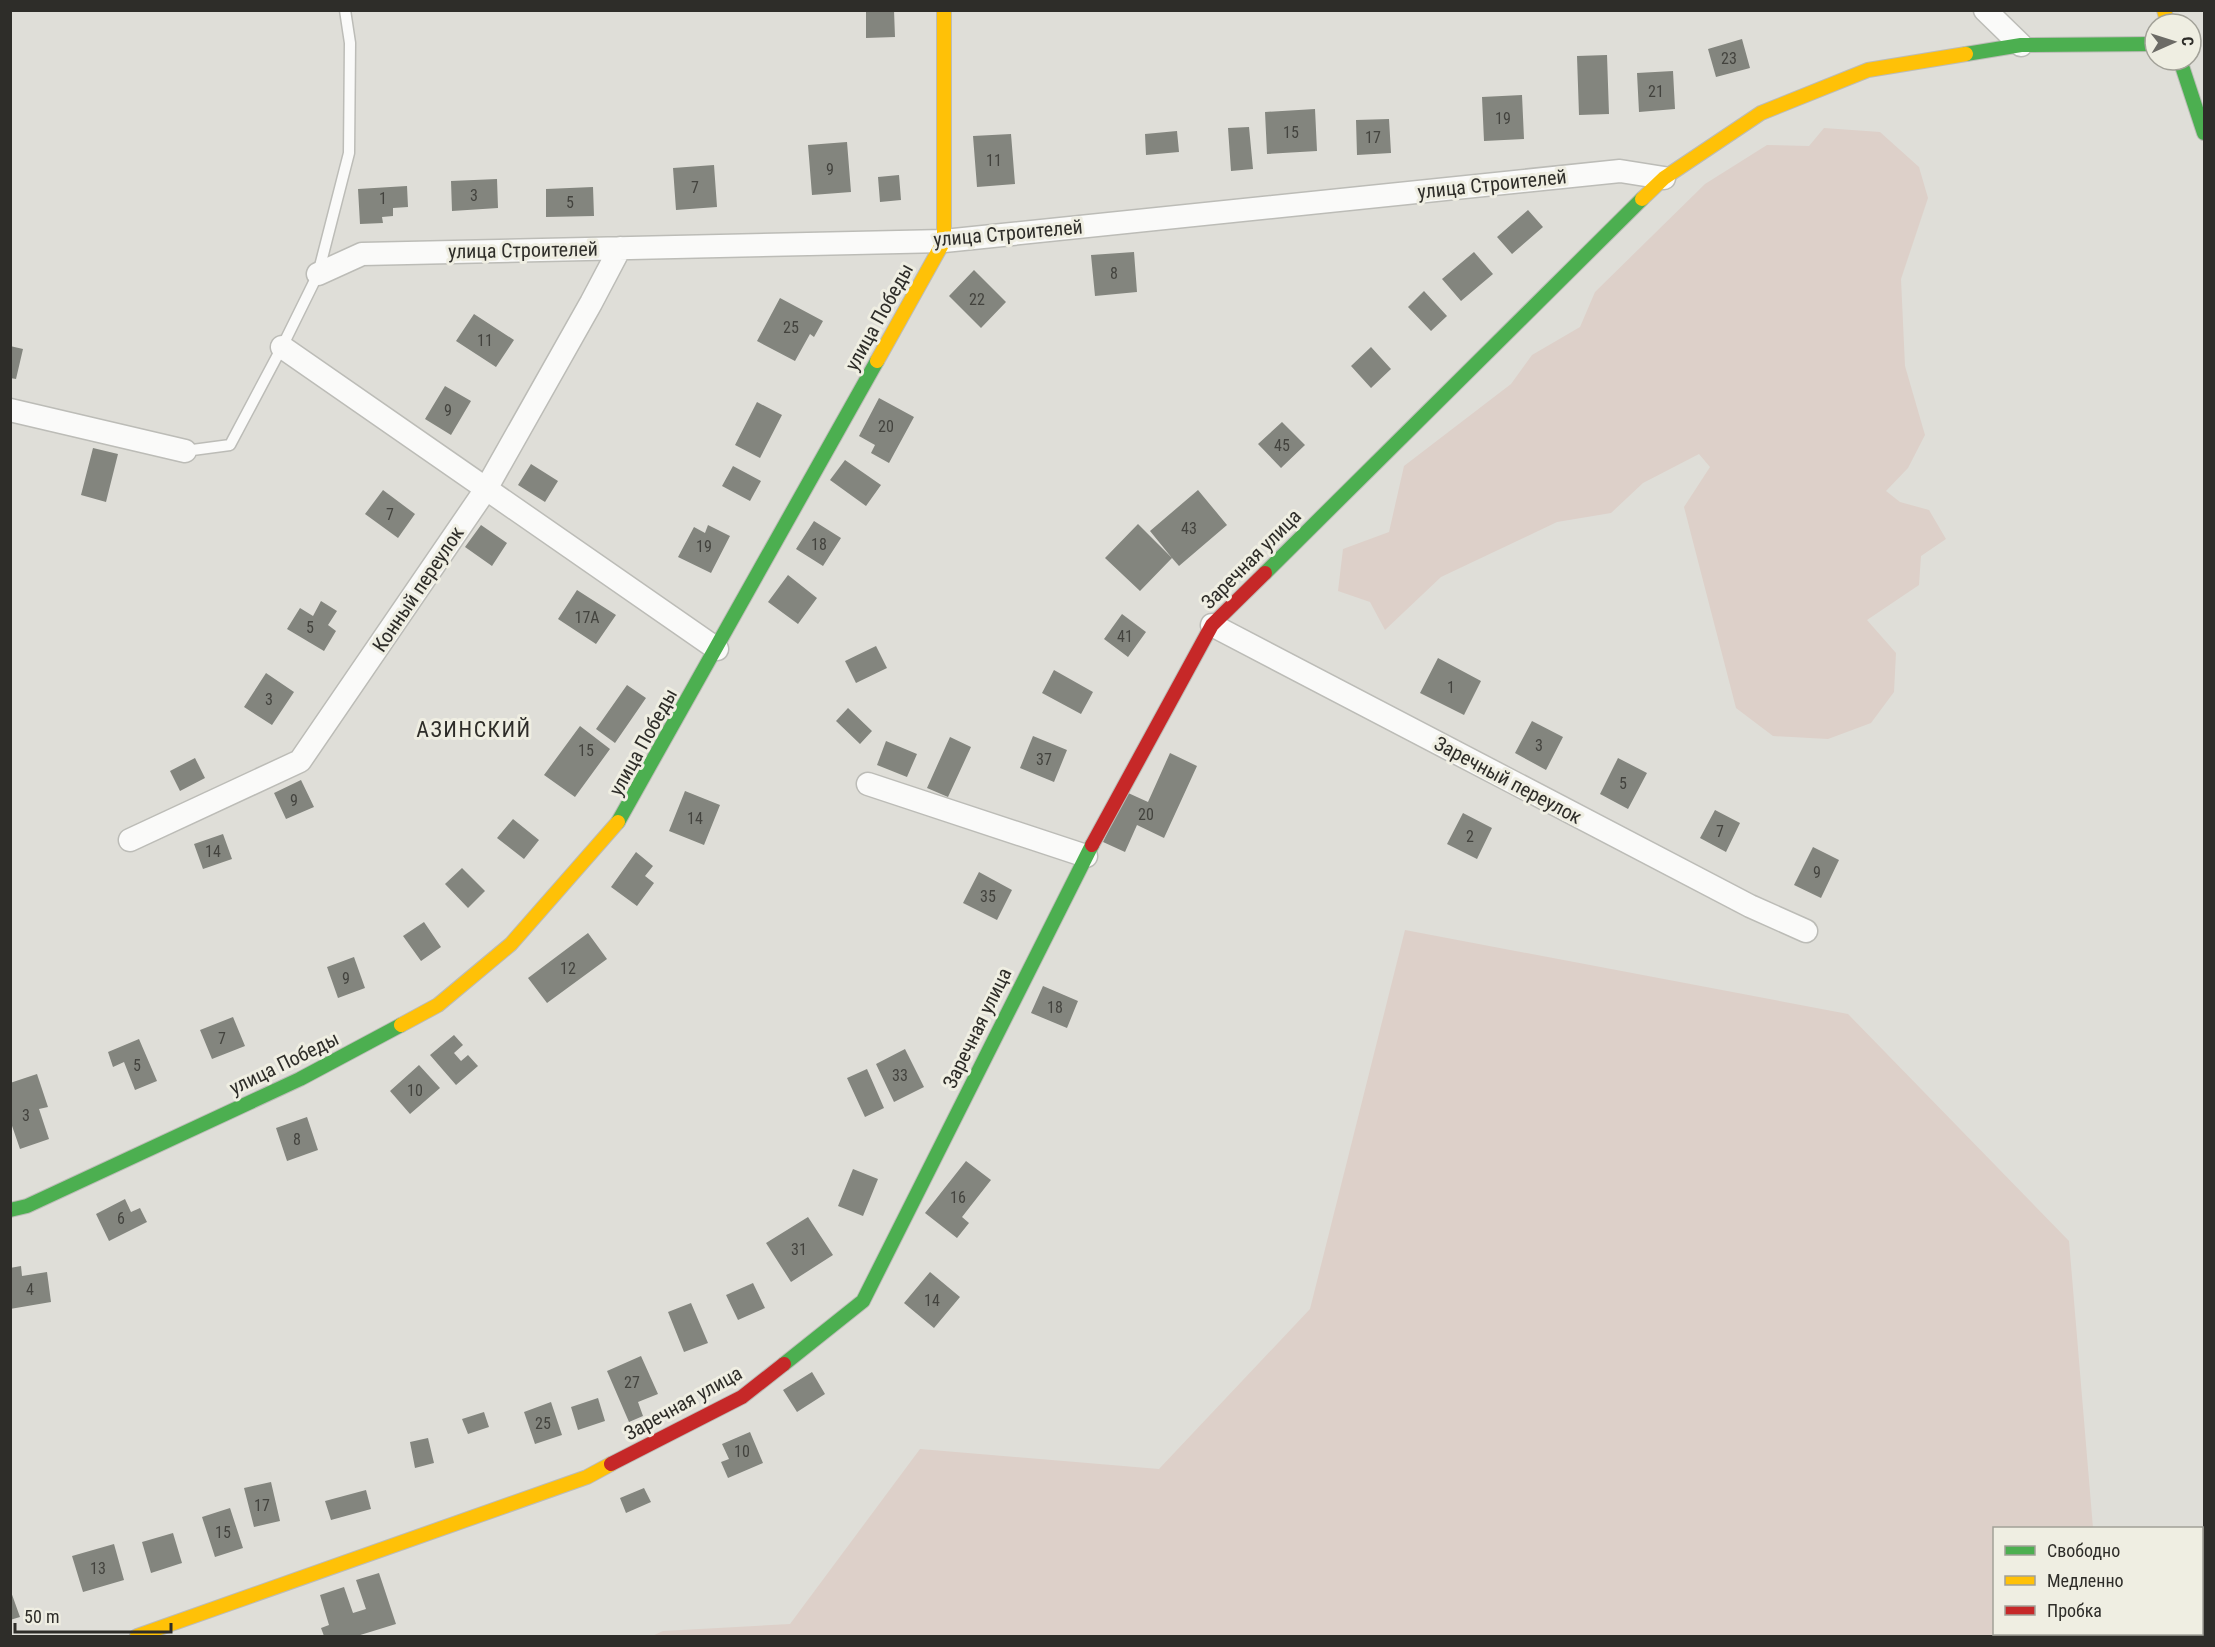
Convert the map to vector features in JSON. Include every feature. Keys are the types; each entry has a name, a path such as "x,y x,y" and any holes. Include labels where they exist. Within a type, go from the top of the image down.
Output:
{"street":[{"name":"улица Победы","path":"10,1210 38,1201 300,1079 438,1005 511,944 623,816 944,241 944,10"},
{"path":"1985,10 2020,45"},
{"name":"Заречная улица","path":"137,1636 587,1477 742,1397 863,1301 1086,855 1212,625 1664,178 1761,113 1868,70 2020,45 2143,44"},
{"path":"2184,72 2205,133"},
{"name":"улица Строителей","path":"318,274 362,254 944,241 1620,171 1664,178"},
{"name":"Конный переулок","path":"130,840 300,761 486,489 620,248"},
{"path":"282,347 717,649"},
{"path":"10,410 186,451"},
{"name":"Заречный переулок","path":"1212,625 1739,901 1806,931"},
{"path":"868,784 1086,855"}],"lane":[{"path":"186,451 230,445 318,274 349,153 350,43 345,10"}],"shaded area":[{"path":"1824,128 1880,132 1919,167 1928,198 1901,279 1905,366 1925,435 1908,468 1886,491 1900,502 1929,510 1946,539 1921,556 1919,585 1867,620 1896,653 1894,692 1871,723 1828,739 1773,736 1736,708 1684,507 1710,467 1699,454 1643,483 1611,513 1557,522 1441,577 1385,630 1370,602 1338,591 1343,549 1389,532 1404,466 1511,384 1532,355 1580,327 1595,292 1705,184 1767,145 1809,146"},
{"path":"1405,930 1848,1014 2069,1241 2093,1527 1993,1527 1993,1635 2101,1636 652,1636 663,1631 790,1624 920,1449 1159,1469 1310,1309"}],"building":[{"path":"866,10 894,10 895,37 866,38"},
{"path":"1742,39 1750,68 1716,77 1708,49"},
{"path":"1607,55 1609,114 1579,115 1577,56"},
{"path":"1673,71 1675,109 1639,112 1637,73"},
{"path":"1522,95 1524,139 1484,141 1482,97"},
{"path":"1315,109 1317,151 1267,154 1265,112"},
{"path":"1389,119 1391,153 1357,155 1356,120"},
{"path":"1249,127 1253,169 1231,171 1228,128"},
{"path":"1177,131 1179,152 1146,155 1145,134"},
{"path":"1011,134 1015,184 977,187 973,136"},
{"path":"847,142 851,192 812,195 808,145"},
{"path":"714,165 717,207 676,210 673,168"},
{"path":"899,175 901,200 880,202 878,177"},
{"path":"497,179 498,208 452,211 451,181"},
{"path":"407,186 408,207 393,208 393,216 382,217 383,223 360,224 358,189"},
{"path":"593,187 594,216 546,217 546,189"},
{"path":"1528,210 1543,227 1512,254 1497,237"},
{"path":"1134,252 1137,292 1095,296 1091,255"},
{"path":"1474,252 1493,274 1461,301 1442,279"},
{"path":"974,270 1006,302 981,328 949,296"},
{"path":"1424,291 1447,316 1431,331 1408,307"},
{"path":"780,298 823,321 814,337 810,334 795,361 757,341"},
{"path":"474,314 514,340 496,367 456,341"},
{"path":"10,346 23,349 16,379 10,378"},
{"path":"1371,347 1391,369 1371,388 1351,366"},
{"path":"445,386 471,401 451,435 425,419"},
{"path":"879,398 914,417 889,463 871,453 875,445 859,436"},
{"path":"757,402 782,415 760,458 735,445"},
{"path":"1282,422 1305,445 1281,468 1258,444"},
{"path":"93,448 118,454 106,502 81,495"},
{"path":"845,460 881,485 866,506 830,480"},
{"path":"531,464 558,481 545,502 518,485"},
{"path":"733,466 761,481 750,501 722,486"},
{"path":"383,490 415,514 398,538 365,514"},
{"path":"1198,490 1227,525 1179,566 1150,531"},
{"path":"814,521 841,538 823,566 796,549"},
{"path":"1138,524 1172,558 1140,591 1105,558"},
{"path":"481,525 507,543 492,566 465,547"},
{"path":"708,525 730,536 711,573 678,557 694,527 705,533"},
{"path":"788,575 817,598 798,624 768,602"},
{"path":"577,590 616,615 596,644 558,619"},
{"path":"321,601 337,611 328,625 336,631 324,651 287,629 300,608 313,616"},
{"path":"1122,614 1146,632 1128,657 1104,639"},
{"path":"876,646 887,668 856,683 845,661"},
{"path":"1438,658 1481,681 1464,715 1420,693"},
{"path":"1054,670 1093,692 1081,714 1042,693"},
{"path":"266,673 294,692 272,725 244,707"},
{"path":"627,685 646,698 615,743 596,729"},
{"path":"848,708 872,731 860,744 836,721"},
{"path":"1532,721 1563,737 1546,770 1515,753"},
{"path":"580,726 610,749 575,797 544,775"},
{"path":"1033,736 1067,750 1054,782 1020,768"},
{"path":"950,737 971,747 948,797 927,788"},
{"path":"886,741 917,754 907,777 877,765"},
{"path":"1170,753 1197,766 1164,838 1137,825 1125,852 1103,842 1126,792 1148,802"},
{"path":"195,758 205,778 180,791 170,771"},
{"path":"1618,758 1647,773 1628,809 1600,794"},
{"path":"301,780 314,807 286,819 274,793"},
{"path":"685,791 720,805 704,845 669,831"},
{"path":"1715,810 1740,823 1726,852 1700,838"},
{"path":"1463,813 1492,828 1477,859 1447,844"},
{"path":"513,819 539,840 524,859 497,838"},
{"path":"223,834 232,859 203,869 194,844"},
{"path":"1813,847 1839,860 1821,898 1794,885"},
{"path":"636,852 653,866 645,876 654,883 637,906 611,887"},
{"path":"462,868 485,891 468,908 445,884"},
{"path":"979,872 1012,890 997,920 963,903"},
{"path":"424,922 441,947 421,961 403,936"},
{"path":"588,933 607,959 547,1003 528,978"},
{"path":"354,957 365,988 338,998 327,967"},
{"path":"1043,986 1078,1001 1067,1028 1031,1013"},
{"path":"233,1017 245,1046 212,1059 200,1030"},
{"path":"454,1035 463,1045 454,1053 461,1061 468,1055 478,1066 456,1085 430,1055"},
{"path":"139,1039 157,1081 135,1090 124,1062 113,1067 108,1052"},
{"path":"905,1049 924,1087 894,1102 876,1064"},
{"path":"419,1065 440,1088 410,1114 390,1091"},
{"path":"867,1069 884,1108 865,1117 847,1078"},
{"path":"37,1074 48,1107 39,1109 49,1139 20,1149 10,1120 10,1083"},
{"path":"307,1117 318,1150 287,1161 276,1128"},
{"path":"966,1161 991,1180 962,1217 969,1223 957,1238 925,1213"},
{"path":"853,1169 878,1179 863,1216 838,1206"},
{"path":"125,1199 131,1212 140,1208 147,1222 109,1241 96,1214"},
{"path":"808,1217 833,1255 791,1282 766,1243"},
{"path":"21,1266 22,1276 47,1272 51,1302 10,1309 10,1268"},
{"path":"930,1272 960,1297 934,1328 904,1303"},
{"path":"753,1283 765,1308 738,1320 726,1295"},
{"path":"691,1303 708,1343 684,1352 668,1312"},
{"path":"641,1356 658,1394 638,1402 643,1416 629,1422 607,1371"},
{"path":"812,1372 825,1394 797,1412 783,1390"},
{"path":"598,1398 605,1421 578,1430 571,1407"},
{"path":"551,1402 562,1435 535,1444 524,1412"},
{"path":"484,1412 489,1427 468,1434 462,1419"},
{"path":"750,1432 763,1463 728,1478 721,1462 729,1459 722,1444"},
{"path":"428,1438 434,1463 415,1468 410,1442"},
{"path":"271,1482 280,1521 254,1527 244,1488"},
{"path":"644,1488 651,1502 626,1513 620,1498"},
{"path":"366,1490 371,1509 331,1520 325,1501"},
{"path":"230,1508 243,1548 215,1557 202,1517"},
{"path":"173,1533 182,1563 151,1573 142,1542"},
{"path":"114,1544 124,1580 83,1592 72,1556"},
{"path":"379,1573 396,1624 357,1636 324,1636 321,1628 329,1625 320,1595 344,1587 353,1613 366,1609 356,1580"},
{"path":"10,1589 20,1617 10,1620"}],"traffic: fast":[{"path":"1966,54 2021,45 2143,44"},
{"path":"2184,72 2204,133"},
{"path":"1265,573 1642,199"},
{"path":"618,822 877,361"},
{"path":"784,1364 863,1301 1092,845"},
{"path":"10,1210 27,1206 300,1079 401,1025"}],"traffic: slow":[{"path":"877,361 944,241 944,10"},
{"path":"1642,199 1664,178 1761,113 1868,70 1966,54"},
{"path":"401,1025 438,1005 511,944 618,822"},
{"path":"137,1636 587,1477 611,1464"}],"traffic: jam":[{"path":"1092,845 1212,625 1265,573"},
{"path":"611,1464 742,1397 784,1364"}],"district":[{"name":"АЗИНСКИЙ","path":"474,729"}]}
